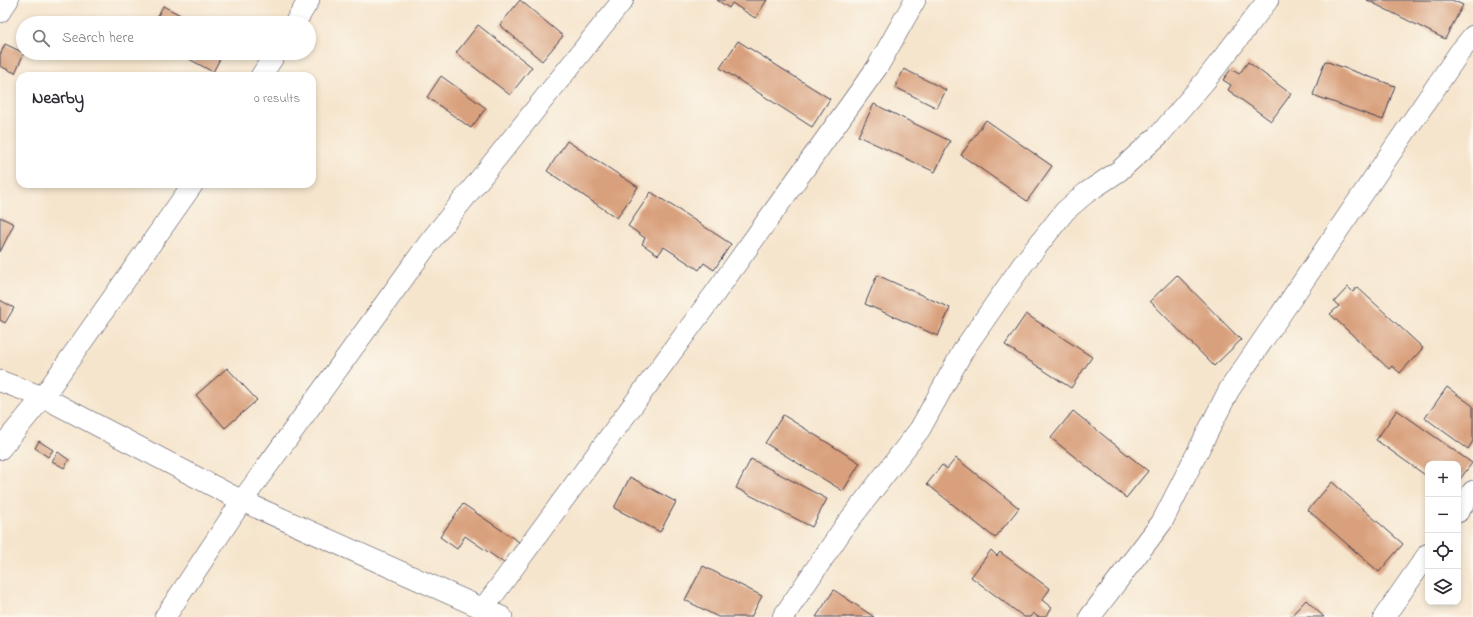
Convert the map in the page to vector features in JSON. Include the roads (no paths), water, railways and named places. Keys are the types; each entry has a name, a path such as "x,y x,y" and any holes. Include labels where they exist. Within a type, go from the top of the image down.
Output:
{"street":[{"path":"0,12 8,0"},
{"path":"299,16 309,0"},
{"path":"165,617 242,501 431,240 622,0"},
{"path":"0,381 43,397 242,501 492,613 714,296 878,66 914,0"},
{"path":"783,617 844,526 920,429 964,349 1023,264 1051,228 1065,211 1086,193 1120,171 1160,134 1205,81 1268,0"},
{"path":"1090,617 1162,522 1229,390 1455,60 1473,36"},
{"path":"264,72 271,60"},
{"path":"0,448 43,397 190,188"},
{"path":"1461,508 1473,491"},
{"path":"1384,617 1425,558"}]}
